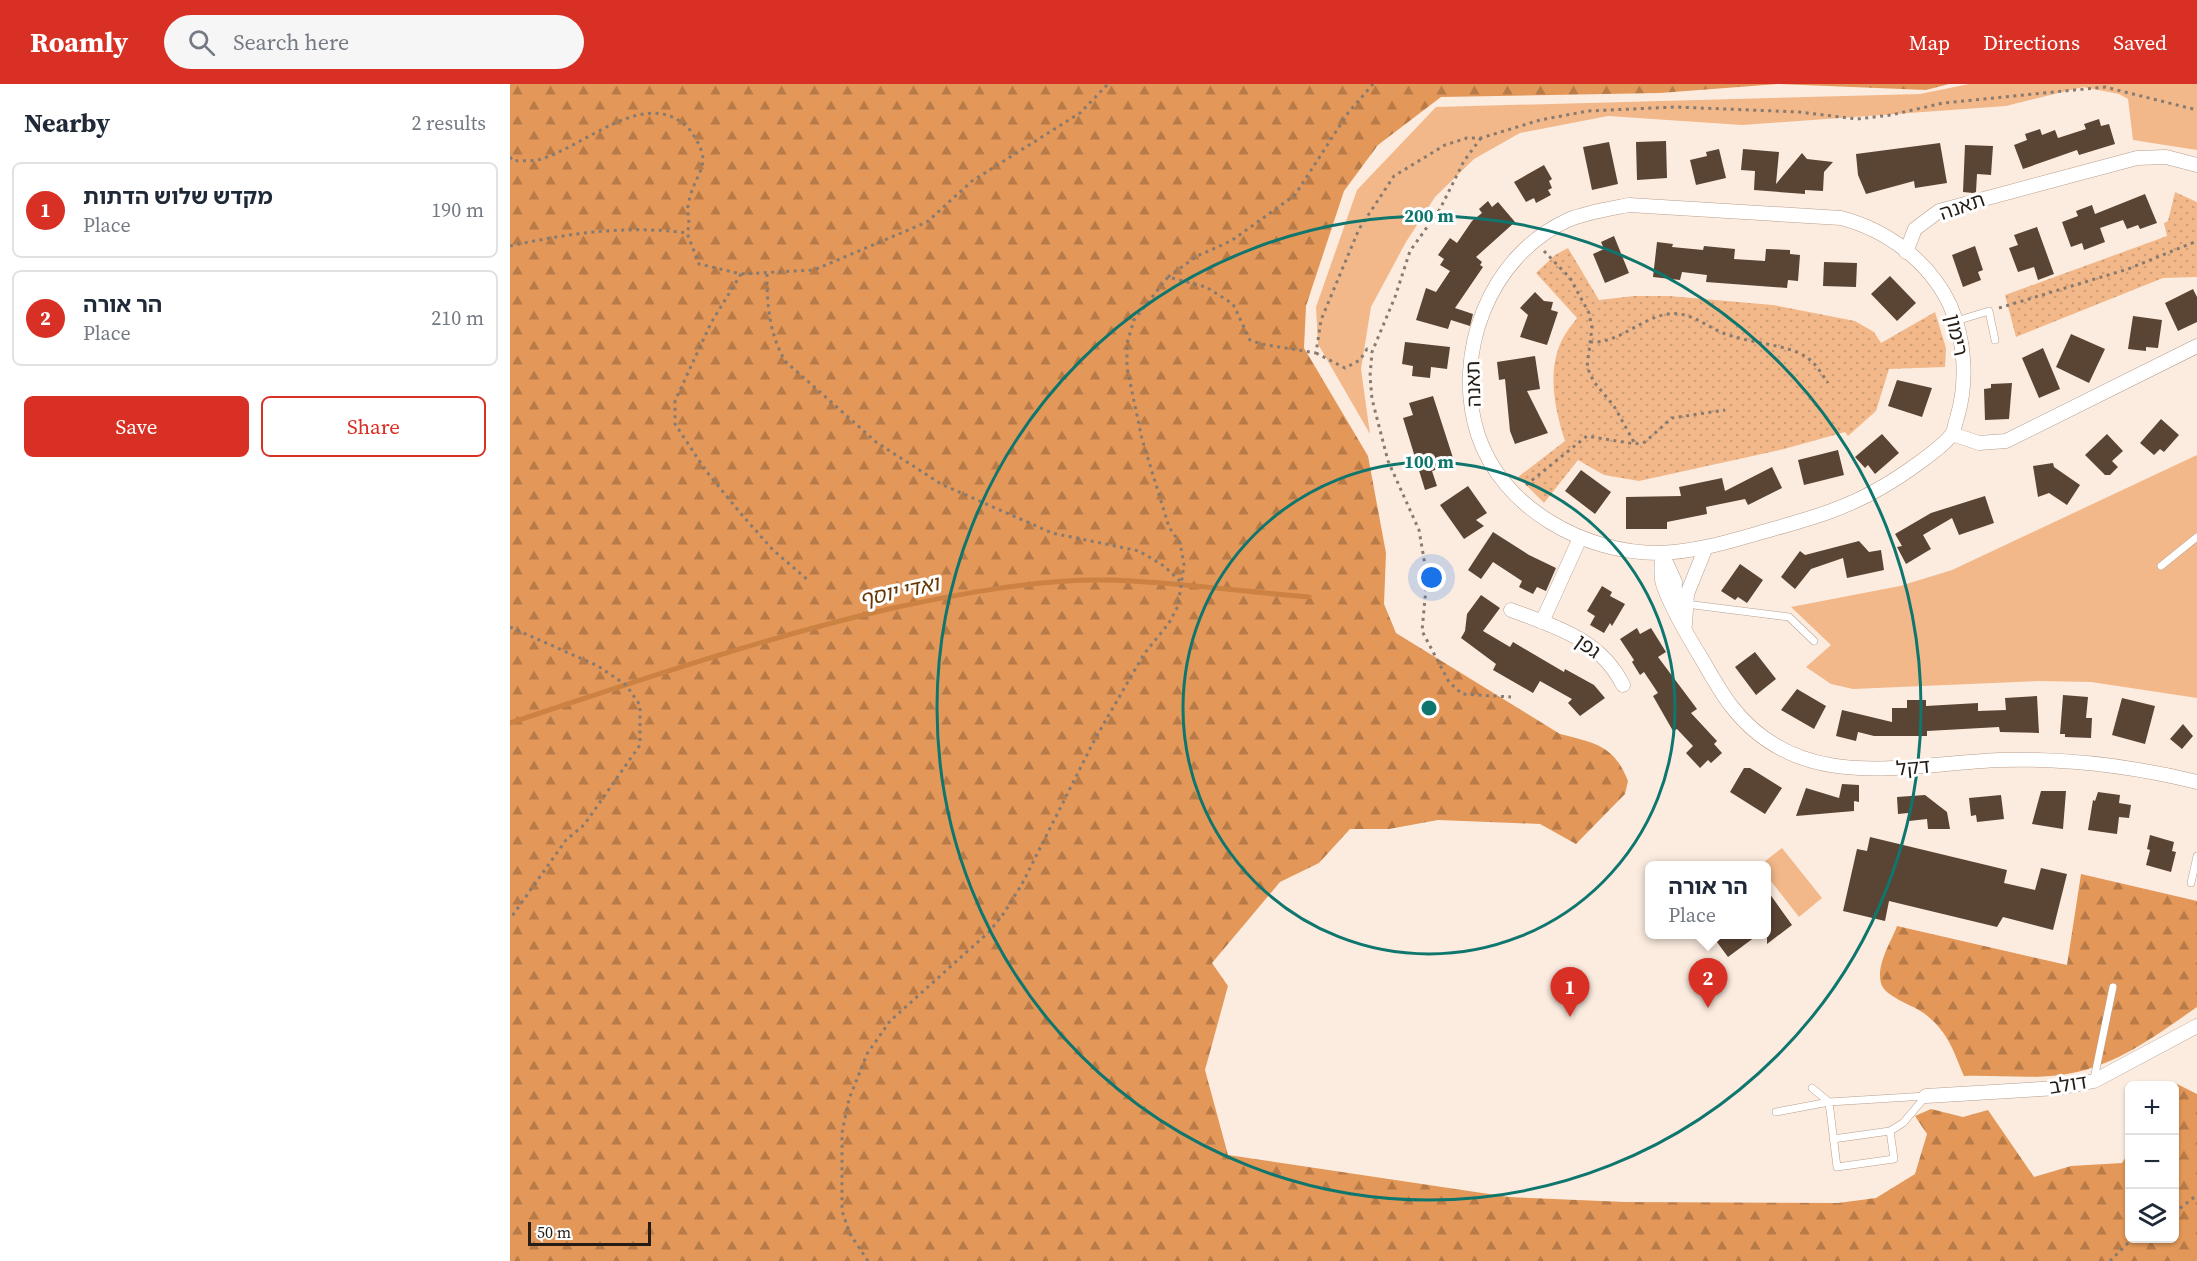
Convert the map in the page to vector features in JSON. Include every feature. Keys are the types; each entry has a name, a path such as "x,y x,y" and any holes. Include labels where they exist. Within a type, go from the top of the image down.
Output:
{"street":[{"name":"תאנה","path":"1953,434 1908,472 1846,507 1706,547 1662,553 1631,552 1580,538 1551,523 1516,494 1491,463 1479,437 1471,408 1469,376 1472,349 1489,298 1503,274 1535,241 1567,221 1596,210 1629,205 1666,206 1841,218 1876,230 1906,252 1915,229 1939,211 2137,158 2166,157 2197,165"},
{"name":"רימון","path":"1906,252 1938,284 1956,321 1964,359 1963,383 1953,434"},
{"path":"1953,434 1979,443 2006,441 2197,346"},
{"path":"1542,622 1580,538"},
{"path":"1680,605 1706,547"},
{"name":"דקל","path":"1662,553 1663,584 1680,605 1686,633 1720,689 1746,723 1778,747 1816,763 1837,767 1881,770 1997,760 2060,761 2122,767 2197,782"},
{"name":"גפן","path":"1511,610 1573,634 1594,647 1610,663 1623,685"},
{"name":"דולב","path":"1926,1096 2058,1088 2094,1081 2197,1026"}],"lane":[{"path":"1956,321 1989,311 1995,340"},
{"path":"2161,566 2197,537"},
{"path":"1680,605 1789,617 1814,640"},
{"path":"2191,883 2197,856"},
{"path":"2094,1081 2113,987"},
{"path":"1812,1088 1829,1102 1837,1167 1894,1159 1890,1131"},
{"path":"1776,1112 1829,1102 1926,1096"},
{"path":"1833,1139 1890,1131 1903,1123 1926,1096"}],"path":[{"path":"655,108 663,108 682,118 701,146 704,164 688,206 690,224 687,232 699,264 741,274 767,274 814,270 927,222 972,181 1080,113 1108,84"},
{"path":"868,1261 850,1234 842,1211 842,1133 849,1099 867,1054 890,1021 989,932 1004,913 1022,884 1101,730 1144,654 1169,623 1178,606 1184,566 1180,543 1169,527 1142,439 1127,368 1127,343 1134,320 1168,277 1197,256 1231,241 1294,195 1348,113 1373,84"},
{"path":"1316,353 1321,320 1359,228 1394,176 1445,145 1467,138 1481,138 1540,120 1588,111 1687,108 1798,112 1857,119 1891,116 1943,102 2105,87 2197,110"},
{"path":"510,157 513,160 540,160 628,111"},
{"path":"1481,138 1464,161 1440,209 1410,251 1395,297 1372,352 1372,399 1388,461 1419,530 1427,576 1422,631 1449,682 1462,694 1510,697"},
{"path":"510,246 567,234 652,228 687,232"},
{"path":"1535,241 1570,278 1590,313 1587,367 1594,382 1614,406 1635,444"},
{"path":"1989,311 2128,269 2197,242"},
{"path":"741,274 711,323 675,401 675,424 706,471 742,515 773,550 809,581"},
{"path":"767,274 767,312 775,343 785,361 888,451 941,484 1029,525 1085,542 1139,551 1164,566 1182,583"},
{"path":"1168,277 1206,287 1233,304 1250,340 1316,353 1345,368 1360,360 1367,349 1372,352"},
{"path":"1590,342 1602,343 1647,321 1665,315 1683,313 1725,334 1800,354 1817,367 1828,383"},
{"path":"1516,494 1587,436 1635,444 1645,442 1672,418 1725,410"},
{"path":"510,627 598,666 626,685 639,705 640,745 584,825 566,840 510,919"},
{"path":"2179,1210 2197,1195"},
{"path":"2110,1261 2129,1243"}],"shaded area":[{"path":"1969,84 2197,84 2197,150 2133,140 2128,99 2119,94 2083,87 2006,106 1742,125 1608,116 1520,133 1474,159 1435,197 1406,242 1371,307 1361,369 1370,434 1318,344 1316,307 1357,190 1436,107 1920,94"},
{"path":"2175,192 2197,202 2197,277 2163,278 2016,337 2005,295 2167,236 2164,223 2168,221"},
{"path":"1568,248 1599,300 1634,296 1669,296 1773,305 1855,321 1874,332 1881,343 1935,312 1946,348 1945,367 1889,369 1876,411 1848,436 1845,432 1784,449 1639,481 1604,475 1578,460 1544,503 1518,477 1565,441 1554,392 1554,366 1561,342 1577,318 1536,273 1555,255"},
{"path":"2197,455 2197,698 2091,682 2039,681 1853,689 1831,684 1806,667 1831,645 1791,607 1900,586 1952,570"},
{"path":"1782,848 1822,898 1799,917 1771,881 1771,861 1765,861"}],"green space":[{"path":"510,84 1778,84 1660,93 1441,97 1378,145 1344,191 1306,306 1304,348 1368,456 1386,553 1384,604 1396,633 1560,734 1602,747 1616,760 1628,781 1625,794 1576,844 1540,824 1438,820 1389,829 1350,829 1319,863 1280,882 1212,963 1228,986 1205,1070 1228,1155 1509,1197 1625,1202 1838,1203 1876,1198 1915,1174 1927,1134 1915,1116 1931,1109 1963,1117 1988,1110 2034,1177 2071,1166 2122,1163 2125,1158 2125,1243 2179,1243 2179,1085 2197,1094 2197,1261 510,1261"},
{"path":"1778,84 1949,84 1926,90"},
{"path":"2081,874 2197,901 2197,1007 2133,1049 2080,1071 2037,1077 1964,1076 1949,1042 1933,1021 1920,1011 1893,997 1883,988 1880,976 1882,961 1897,926 2067,965"}],"building":[{"path":"2099,119 2101,126 2109,124 2115,144 2079,155 2077,150 2023,169 2014,145 2027,140 2025,134 2040,129 2042,135 2055,130 2058,138 2086,129 2084,124"},
{"path":"1666,141 1667,178 1637,180 1636,142"},
{"path":"1609,142 1618,184 1592,190 1583,147"},
{"path":"1940,143 1947,183 1915,188 1914,181 1866,194 1858,175 1856,154"},
{"path":"1965,145 1993,146 1991,175 1977,174 1976,192 1973,193 1963,192"},
{"path":"1719,149 1726,178 1696,185 1690,160 1707,156 1706,152"},
{"path":"1743,149 1779,152 1776,184 1802,153 1807,159 1833,162 1824,172 1823,191 1805,190 1805,194 1754,190 1755,171 1741,170"},
{"path":"1544,165 1552,179 1549,181 1552,188 1548,190 1551,195 1536,203 1534,198 1526,202 1514,182"},
{"path":"2145,194 2157,223 2140,229 2138,225 2127,229 2123,220 2100,228 2105,242 2084,250 2082,243 2071,247 2062,222 2078,216 2076,211 2092,205 2095,214"},
{"path":"1488,201 1492,207 1498,202 1515,222 1476,257 1482,262 1480,265 1483,267 1455,308 1473,314 1470,326 1451,320 1448,329 1416,320 1426,288 1436,292 1450,271 1440,265 1444,259 1438,255 1450,238 1457,243 1472,221 1482,213 1479,209"},
{"path":"2037,227 2054,274 2038,280 2034,267 2018,272 2009,248 2018,245 2014,235"},
{"path":"1614,236 1629,273 1605,283 1593,254 1604,249 1601,242"},
{"path":"1657,242 1673,244 1672,247 1703,250 1704,246 1735,249 1734,259 1765,261 1766,249 1790,250 1790,254 1800,255 1798,281 1788,280 1787,288 1706,282 1707,275 1682,272 1680,280 1653,277"},
{"path":"1975,246 1983,270 1978,272 1981,280 1963,287 1952,255"},
{"path":"1824,262 1857,263 1856,287 1823,286"},
{"path":"1890,276 1916,303 1897,321 1871,294"},
{"path":"2193,289 2197,297 2197,322 2178,331 2165,303"},
{"path":"1535,292 1544,301 1553,302 1551,310 1558,312 1547,345 1520,337 1528,315 1520,308"},
{"path":"2133,316 2162,320 2158,348 2146,347 2146,351 2128,349"},
{"path":"2071,334 2105,349 2089,383 2056,367"},
{"path":"1405,342 1450,347 1447,369 1431,367 1430,378 1412,376 1413,366 1402,364"},
{"path":"2043,348 2060,389 2039,398 2022,358"},
{"path":"1535,356 1540,389 1527,391 1548,433 1515,444 1510,431 1505,379 1499,380 1497,362"},
{"path":"1897,380 1932,388 1922,417 1888,406"},
{"path":"2012,383 2009,419 1985,420 1984,389 1991,388 1991,384"},
{"path":"1433,396 1455,464 1432,471 1437,486 1425,490 1403,418 1413,415 1409,403"},
{"path":"2161,419 2179,435 2164,452 2160,449 2154,455 2140,443"},
{"path":"1882,434 1899,453 1875,474 1868,465 1865,468 1855,457"},
{"path":"2107,434 2123,451 2112,461 2118,467 2110,475 2105,475 2085,455"},
{"path":"1838,450 1844,475 1804,485 1798,460"},
{"path":"2053,463 2054,467 2080,485 2067,505 2049,493 2038,497 2033,466"},
{"path":"1772,467 1782,488 1748,505 1745,499 1706,507 1707,514 1667,522 1667,529 1626,529 1626,497 1681,496 1679,487 1722,478 1725,491"},
{"path":"1581,470 1611,492 1595,514 1565,491"},
{"path":"1468,486 1487,513 1476,520 1484,526 1464,539 1440,505"},
{"path":"1985,496 1994,523 1959,535 1952,518 1923,535 1931,549 1906,564 1897,547 1902,546 1895,534 1931,513"},
{"path":"1493,532 1529,555 1556,568 1546,591 1537,587 1533,594 1519,587 1522,581 1493,562 1481,579 1468,570"},
{"path":"1859,541 1869,552 1881,550 1884,570 1847,578 1843,558 1811,569 1795,589 1781,577 1800,551 1805,555"},
{"path":"1740,564 1763,580 1747,603 1738,597 1735,600 1721,591"},
{"path":"1602,586 1612,592 1610,596 1625,604 1612,626 1610,623 1604,633 1590,625 1595,616 1587,611"},
{"path":"1481,595 1500,608 1483,631 1510,647 1513,642 1564,672 1565,669 1594,685 1605,698 1580,716 1568,703 1572,699 1540,681 1533,693 1493,670 1496,664 1461,638 1465,631 1467,614"},
{"path":"1637,628 1640,634 1651,628 1666,652 1658,657 1697,709 1691,713 1717,741 1714,744 1722,753 1711,763 1708,760 1700,768 1686,753 1693,746 1677,729 1673,731 1653,696 1658,693 1644,672 1640,675 1632,662 1634,660 1620,639"},
{"path":"1755,652 1776,679 1756,695 1735,667"},
{"path":"1797,689 1826,706 1814,729 1781,710"},
{"path":"2063,695 2088,697 2086,718 2092,718 2091,738 2065,737 2065,734 2060,734"},
{"path":"2037,696 2039,733 2000,732 1999,727 1927,731 1927,736 1874,736 1858,732 1856,741 1836,736 1842,710 1892,722 1892,708 1907,708 1907,700 1926,700 1926,706 1978,703 1978,711 2006,710 2005,698"},
{"path":"2122,698 2155,706 2145,744 2112,735"},
{"path":"2183,724 2193,736 2182,749 2170,739"},
{"path":"1744,768 1750,768 1782,788 1765,814 1730,792"},
{"path":"1842,784 1859,785 1859,802 1854,801 1854,811 1796,816 1806,788 1839,798"},
{"path":"2041,791 2066,791 2063,829 2032,824"},
{"path":"2098,792 2120,795 2119,803 2131,805 2129,818 2119,817 2117,834 2088,830 2093,800 2095,801"},
{"path":"1925,795 1947,812 1950,829 1928,829 1927,819 1909,821 1908,813 1898,814 1897,797"},
{"path":"2001,795 2004,819 1977,822 1976,815 1971,816 1969,798"},
{"path":"2150,835 2174,842 2172,851 2176,852 2171,872 2146,865 2150,850 2147,849"},
{"path":"1870,837 2007,870 2004,883 2035,890 2041,868 2067,874 2053,930 2003,917 1997,927 1889,901 1885,921 1843,911 1857,849 1867,851"},
{"path":"1771,896 1792,925 1767,944 1767,939 1771,939"},
{"path":"1715,939 1752,939 1728,957"}],"waterway":[{"name":"ואדי יוסף","path":"510,723 700,661 796,633 893,608 998,588 1052,582 1105,580 1181,584 1309,597"}],"place":[{"name":"הר אורה","path":"1708,1008"},
{"name":"מקדש שלוש הדתות","path":"1570,1017"}]}
